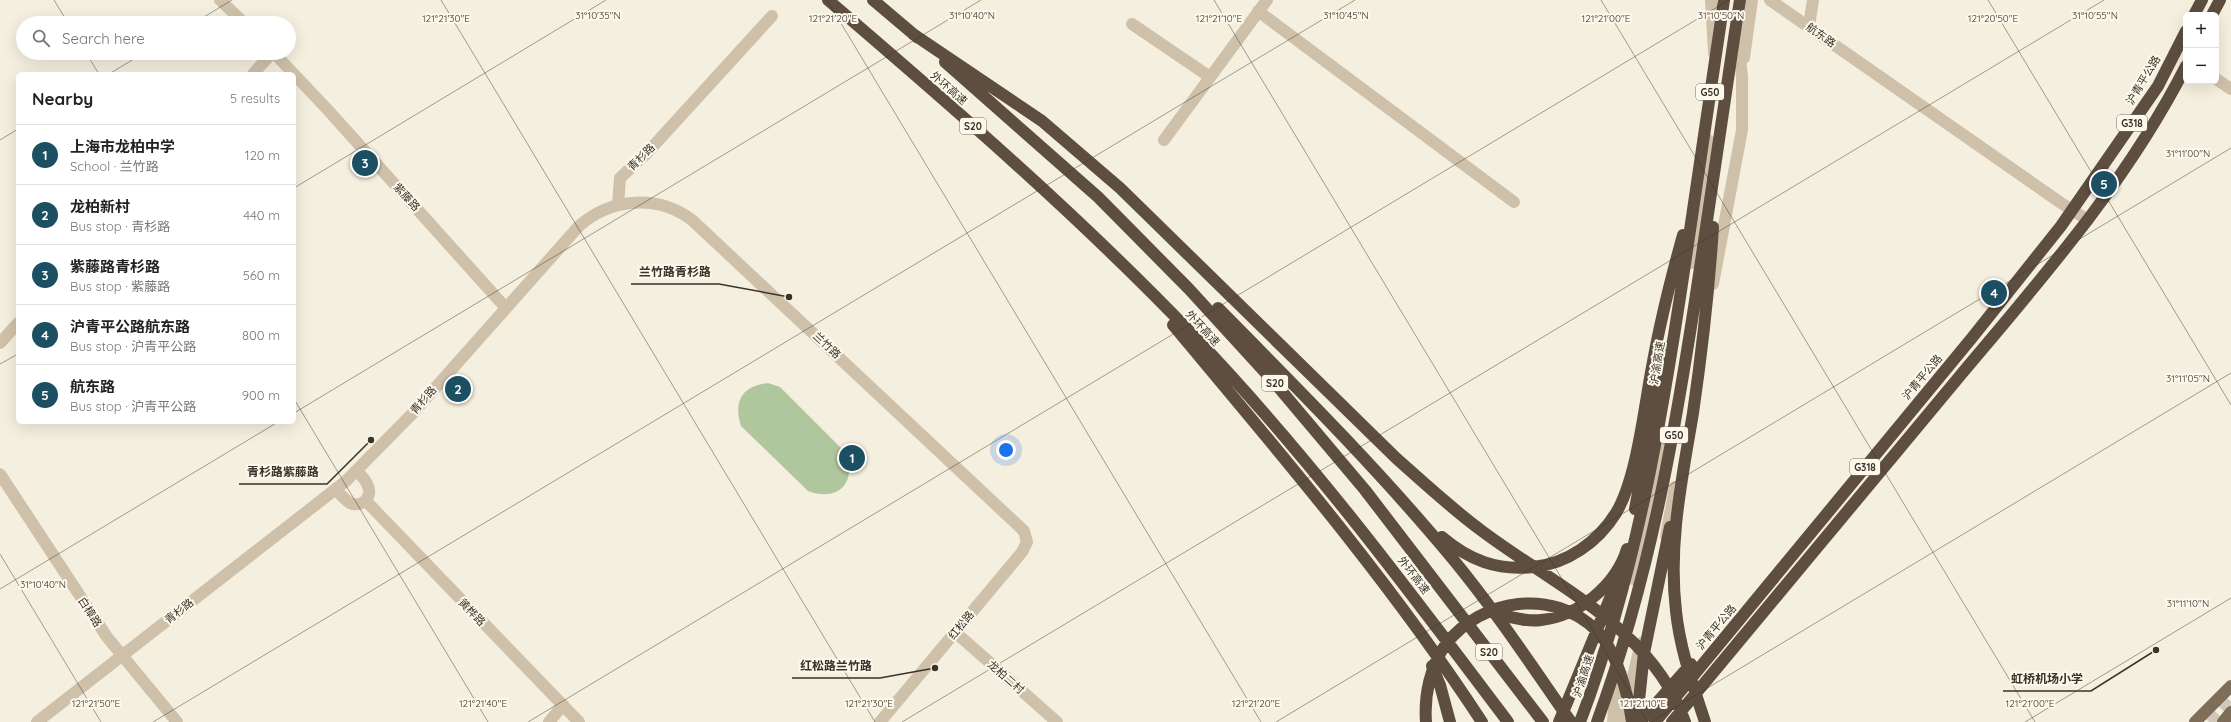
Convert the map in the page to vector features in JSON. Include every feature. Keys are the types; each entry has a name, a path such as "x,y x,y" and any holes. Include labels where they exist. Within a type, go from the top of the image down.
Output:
{"highway":[{"name":"外环高速","path":"828,0 1017,165 1116,256 1194,336 1273,423 1344,507 1508,722"},
{"name":"外环高速","path":"873,0 1098,197 1189,289 1274,382 1365,490 1543,722"},
{"name":"沪渝高速","path":"1580,722 1607,645 1640,523 1668,380 1724,0"},
{"name":"G50","path":"1597,722 1622,650 1638,591 1671,454 1719,140 1738,0"},
{"path":"2196,12 2202,0"},
{"path":"2214,12 2220,0"},
{"path":"913,34 1002,92 1077,150 1279,343 1396,458 1438,496 1482,531 1594,608 1626,632 1653,665 1679,705 1685,722"},
{"name":"沪青平公路","path":"1655,722 1971,339 2072,210 2158,86 2183,37"},
{"name":"G318","path":"1672,722 2056,261 2128,167 2183,72"},
{"path":"1705,722 1684,656 1676,610 1675,520 1702,350 1712,246 1719,140"},
{"path":"1098,197 1199,289 1432,529 1457,550 1477,561 1498,567 1519,569 1545,566 1570,557 1586,546 1604,529 1616,513 1624,495 1631,472 1665,304 1697,183"},
{"path":"1116,256 1265,435 1399,603 1482,722"},
{"path":"1496,614 1526,620 1542,620 1563,615 1583,605 1600,591 1615,573 1624,557 1630,539 1667,336 1683,310"},
{"path":"1383,480 1451,557 1496,614 1571,722"},
{"path":"1638,722 1644,653 1681,481"},
{"path":"1558,722 1572,695 1640,523"},
{"path":"1399,603 1428,656 1440,685 1450,722"},
{"path":"1426,722 1427,690 1435,665 1446,645 1461,628 1483,613 1505,605 1537,603 1568,612 1584,620 1597,631 1608,648 1623,678 1632,722"},
{"path":"1638,722 1694,662 1714,650"},
{"path":"1653,665 1677,722"},
{"name":"G318","path":"1677,722 1689,702"}],"main road":[{"path":"2196,721 2231,686"},
{"path":"2223,722 2231,712"},
{"path":"2227,722 2231,718"}],"street":[{"path":"220,0 237,16"},
{"path":"1164,140 1266,0"},
{"path":"1613,722 1619,650 1653,494 1706,172 1716,65 1710,17 1711,0"},
{"path":"1738,0 1735,16 1742,77"},
{"path":"1622,722 1666,538 1741,137 1742,77 1752,0"},
{"name":"航东路","path":"1770,0 2088,220"},
{"path":"1809,26 1813,0"},
{"path":"1258,11 1514,202"},
{"name":"青杉路","path":"37,722 336,490 357,471 412,414 505,307 579,226 600,211 618,205 620,178 646,154 772,16"},
{"path":"1132,24 1210,77"},
{"path":"255,72 266,60"},
{"name":"紫藤路","path":"280,60 291,72"},
{"name":"紫藤路","path":"296,77 327,109 505,307"},
{"path":"2219,81 2231,89"},
{"name":"兰竹路","path":"618,205 640,203 657,204 672,208 692,220 1018,524"},
{"path":"0,342 16,325"},
{"path":"336,490 351,503 358,504 366,501 370,494 369,487 357,471"},
{"name":"白樟路","path":"0,474 121,656 177,722"},
{"name":"黄桦路","path":"366,501 579,722"},
{"name":"红松路","path":"880,722 1025,549 1027,542 1026,535 1018,524"},
{"name":"龙柏二村","path":"955,632 1057,722"},
{"path":"549,722 563,705"}],"green space":[{"path":"768,383 780,387 846,453 849,464 847,481 836,492 819,494 808,491 741,426 738,409 742,396 752,387"}],"tunnel":[{"path":"2209,722 2231,699"}],"place":[{"name":"紫藤路青杉路","path":"365,163"},
{"name":"航东路","path":"2104,184"},
{"name":"沪青平公路航东路","path":"1994,293"},
{"name":"兰竹路青杉路","path":"789,297"},
{"name":"龙柏新村","path":"458,389"},
{"name":"青杉路紫藤路","path":"371,440"},
{"name":"上海市龙柏中学","path":"852,458"},
{"name":"虹桥机场小学","path":"2156,650"},
{"name":"红松路兰竹路","path":"935,668"}]}
